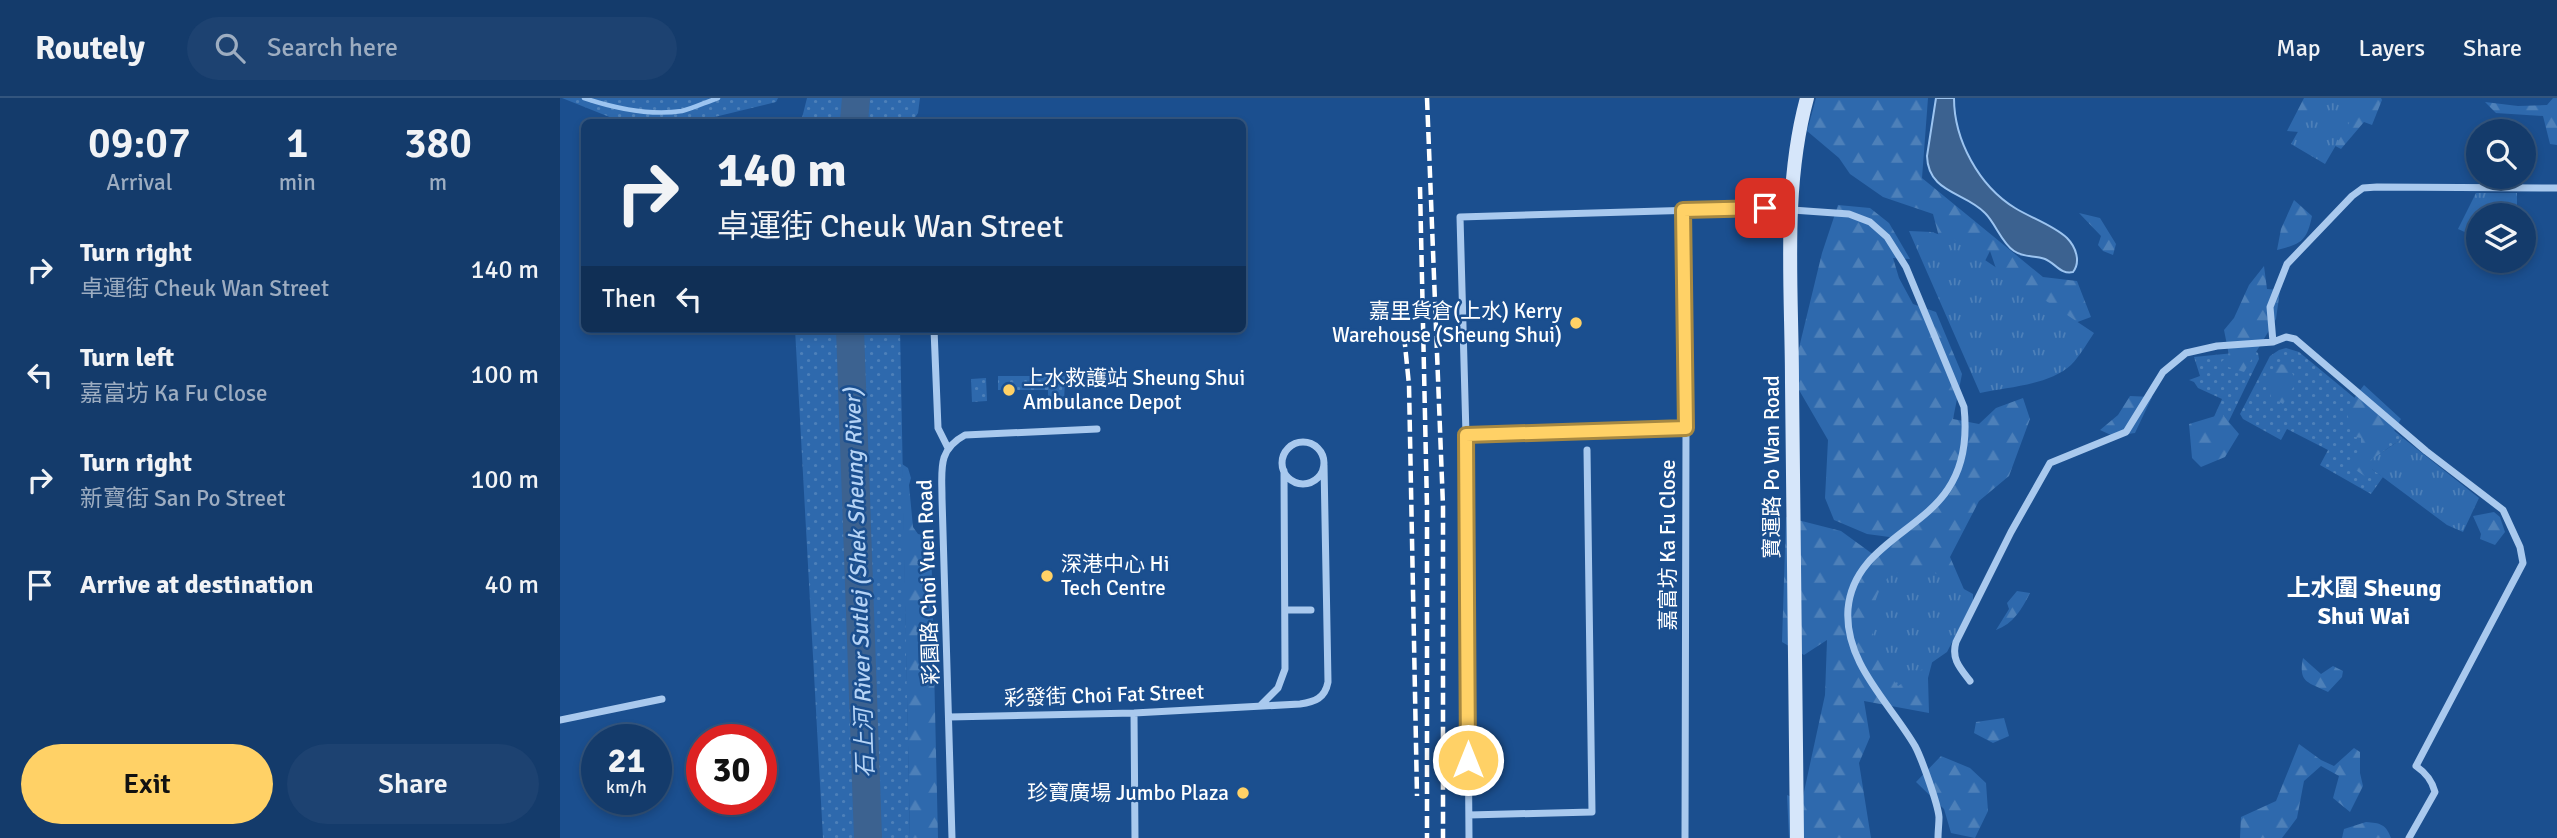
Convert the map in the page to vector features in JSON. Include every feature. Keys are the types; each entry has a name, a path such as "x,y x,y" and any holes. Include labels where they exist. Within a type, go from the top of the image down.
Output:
{"street":[{"name":"寶運路 Po Wan Road","path":"1797,838 1792,209 1796,145 1807,98"},
{"path":"2273,342 2270,307 2287,264 2351,196 2363,188 2557,188"},
{"path":"1469,838 1466,435 1460,217 1792,209 1849,214 1870,222 1887,237 1906,267 1964,407 1967,431 1962,459 1948,489 1930,510 1900,532 1870,560 1854,584 1848,608 1849,629 1864,670 1916,748 1939,815 1938,838"},
{"name":"嘉富坊 Ka Fu Close","path":"1683,210 1686,428 1685,838"},
{"name":"彩園路 Choi Yuen Road","path":"934,333 938,428 948,448 942,463 953,838"},
{"path":"1969,681 1955,661 1953,652 1956,642 2011,532 2050,463 2126,432 2163,372 2186,353 2217,346 2273,342 2286,337 2295,339 2426,451 2503,510 2520,547 2523,563 2416,766 2426,772 2435,792 2409,838"},
{"path":"1466,435 1686,428"},
{"path":"948,448 965,435 974,433 1097,429"},
{"path":"1260,706 1283,679 1286,659 1282,464 1286,451 1291,446 1304,442 1311,443 1321,452 1324,465 1319,478 1306,484 1293,481 1284,471"},
{"path":"1469,814 1592,812 1587,450"},
{"name":"彩發街 Choi Fat Street","path":"949,717 1134,713 1316,701 1326,691 1324,465"},
{"path":"1286,610 1311,610"},
{"path":"560,720 662,699"},
{"path":"1134,713 1135,838"}],"green space":[{"path":"562,98 778,98 776,102 706,119 614,119"},
{"path":"807,98 920,98 918,113 914,119 802,119"},
{"path":"1816,98 1928,98 1922,178 2043,277 2077,281 2091,317 2056,330 2004,292 1990,251 1979,273 1944,256 1933,214 1883,197 1850,174 1839,158 1807,131"},
{"path":"2304,98 2382,100 2372,125 2364,122 2341,149 2311,133 2287,131"},
{"path":"2317,98 2363,99 2325,164 2291,144"},
{"path":"2553,98 2557,98 2557,145 2550,144 2543,116 2496,113 2485,102 2518,106 2547,105"},
{"path":"2476,193 2517,193 2517,203 2471,203"},
{"path":"2294,200 2312,216 2308,231 2302,240 2277,250 2281,229"},
{"path":"1838,205 1870,208 1889,223 1910,259 1893,258 1899,278 1913,304 1936,312 1962,374 1953,419 1979,424 1996,408 2023,398 2030,419 2009,476 1979,501 1950,557 1966,594 1934,655 1928,678 1929,713 1864,701 1870,737 1859,763 1871,838 1789,838 1787,795 1802,801 1825,695 1827,640 1804,655 1782,642 1786,517 1841,531 1874,555 1897,538 1867,534 1834,520 1825,498 1828,440 1799,390 1798,352 1822,253"},
{"path":"2079,213 2100,218 2116,244 2113,255 2103,251 2098,245 2101,236"},
{"path":"2466,213 2466,233 2458,229"},
{"path":"1909,231 1932,232 1955,240 2094,333 2071,365 2062,372 2040,381 1980,393"},
{"path":"2264,266 2267,289 2280,290 2276,319 2244,372 2219,364 2229,355 2224,330 2234,318 2249,285"},
{"path":"795,333 900,333 910,838 823,838"},
{"path":"2286,348 2299,352 2403,438 2365,464 2383,477 2371,494 2320,465 2328,450 2287,429 2281,440 2243,419 2240,414 2270,356"},
{"path":"2254,351 2258,353 2259,359 2227,425 2213,419 2222,399 2198,388 2189,380 2200,376 2194,357"},
{"path":"2278,364 2287,365 2297,381 2283,404 2271,397 2267,381"},
{"path":"998,376 1065,376 1064,405 1048,404 1048,390 998,390"},
{"path":"986,378 987,401 972,402 971,379"},
{"path":"2364,385 2401,419 2366,477 2344,462 2361,462 2361,438 2349,436 2351,429 2346,409"},
{"path":"2130,396 2152,397 2135,433 2113,436 2100,430 2118,415"},
{"path":"2222,414 2239,434 2225,457 2201,467 2192,458 2189,424"},
{"path":"2403,438 2479,498 2463,532 2447,525 2365,464"},
{"path":"902,464 908,468 911,478 909,485 913,527 918,534 931,537 938,838 910,838"},
{"path":"2494,512 2500,517 2505,532 2495,545 2480,539 2481,534 2473,516"},
{"path":"1895,571 1916,582 1922,581 1921,576 1933,572 1973,594 1973,602 1947,652 1898,686 1879,657 1874,643 1872,620 1876,598"},
{"path":"2017,591 2030,593 2016,615 1996,630 2009,609 2007,603"},
{"path":"2303,658 2321,674 2333,666 2343,671 2342,677 2328,692 2315,686 2303,677"},
{"path":"2004,718 2009,736 1993,743 1974,733 1976,722"},
{"path":"2299,744 2334,766 2354,748 2360,752 2363,786 2350,812 2333,798 2339,776 2321,766 2304,781 2297,818 2282,838 2240,838 2241,817 2276,801"},
{"path":"1941,756 1970,768 1986,783 1988,811 1975,838 1951,833 1944,809 1916,782"},
{"path":"2366,822 2382,825 2391,838 2342,838 2344,829"}],"shaded area":[{"path":"1936,98 1954,98 1958,130 1964,145 1980,175 1990,187 2015,208 2067,238 2077,259 2073,272 2062,270 2045,259 2014,251 1985,213 1934,178 1927,156"}],"waterway":[{"path":"584,98 644,112 682,111 718,98"},
{"name":"石上河 River Sutlej (Shek Sheung River)","path":"854,119 856,98"},
{"name":"石上河 River Sutlej (Shek Sheung River)","path":"850,333 868,838"}],"railway":[{"path":"1427,98 1443,506 1443,838"},
{"path":"1420,187 1427,507 1427,838"},
{"path":"1404,335 1409,385 1417,796"}],"place":[{"name":"嘉里貨倉(上水) Kerry Warehouse (Sheung Shui)","path":"1576,323"},
{"name":"上水救護站 Sheung Shui Ambulance Depot","path":"1009,390"},
{"name":"深港中心 Hi Tech Centre","path":"1047,576"},
{"name":"珍寶廣場 Jumbo Plaza","path":"1243,793"}],"district":[{"name":"上水圍 Sheung Shui Wai","path":"2364,602"}],"route":[{"path":"1468,760 1466,435 1686,428 1683,210 1765,208"}]}
